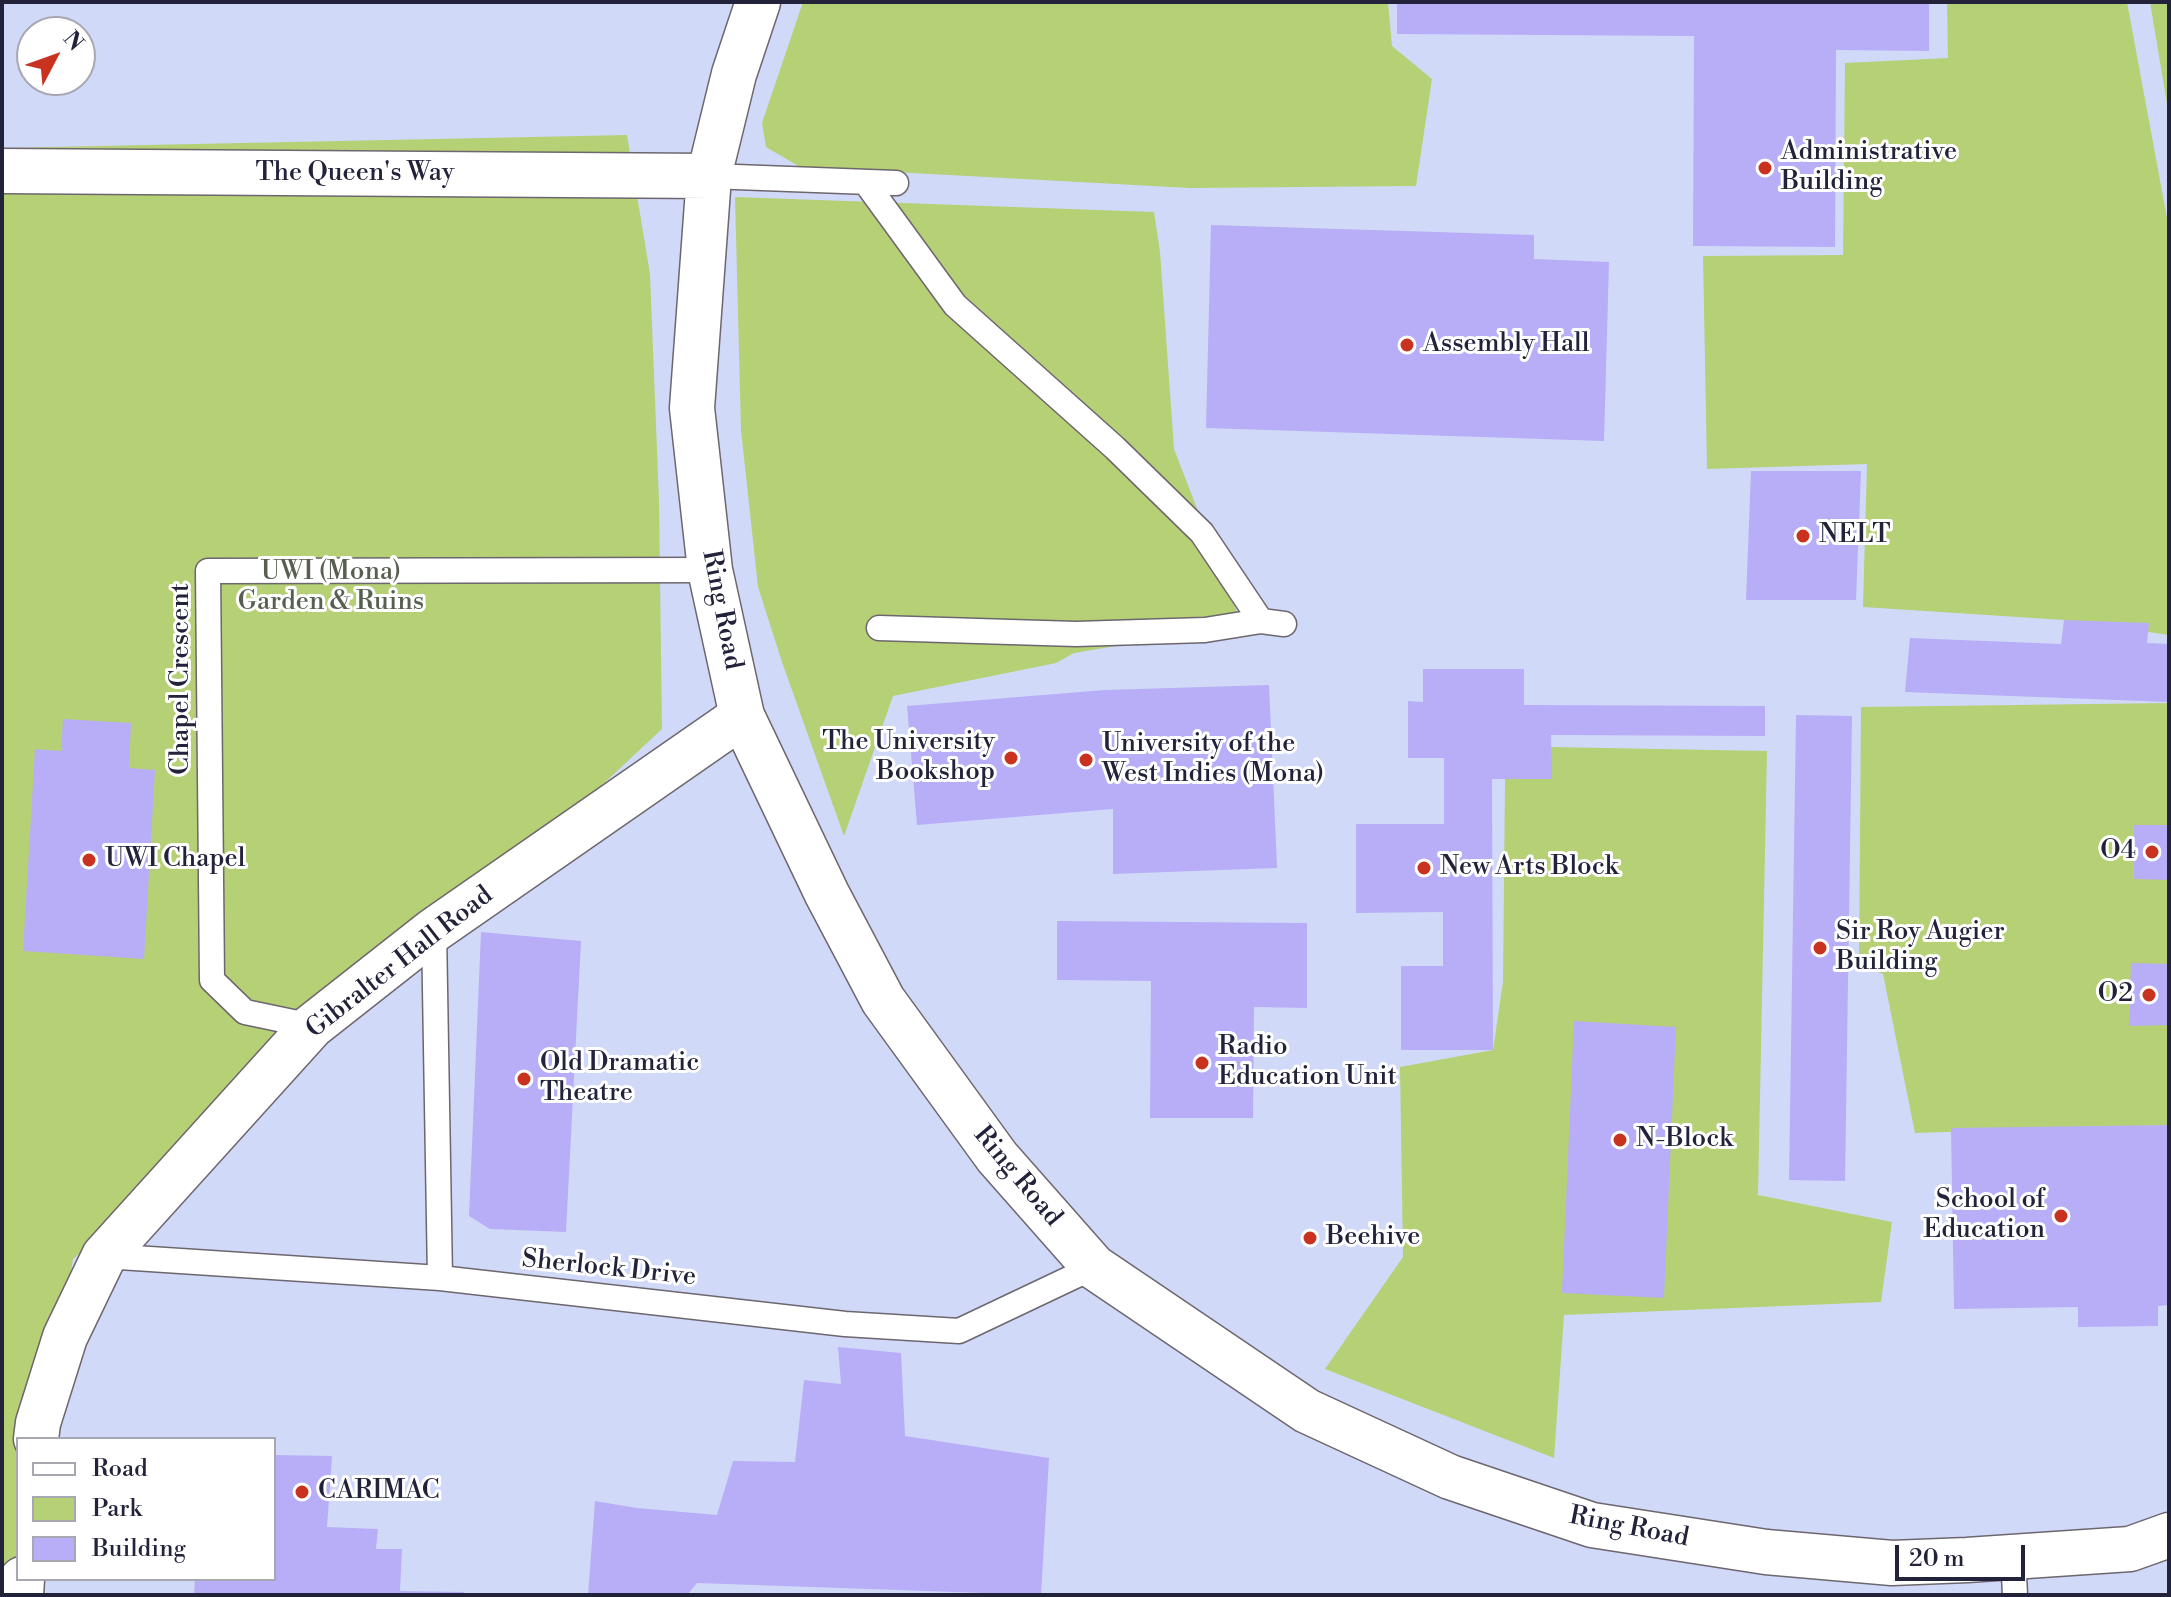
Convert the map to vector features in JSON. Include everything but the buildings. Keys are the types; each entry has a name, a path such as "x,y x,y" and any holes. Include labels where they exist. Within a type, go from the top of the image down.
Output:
{"street":[{"name":"Ring Road","path":"758,2 734,74 709,176 692,408 710,570 742,716 827,894 883,1000 997,1157 1094,1267 1307,1411 1450,1477 1592,1525 1766,1552 1892,1563 1967,1560 2014,1575 2130,1549 2169,1535"},
{"name":"The Queen's Way","path":"2,171 709,176"},
{"name":"Gibralter Hall Road","path":"36,1437 65,1337 104,1256 312,1026 434,930 742,716"}],"lane":[{"path":"709,176 896,183"},
{"path":"866,183 955,305 1115,448 1202,533 1273,622 1205,630 1076,634 879,628"},
{"name":"Chapel Crescent","path":"312,1026 245,1012 212,980 208,571 710,570"},
{"path":"434,930 440,1278"},
{"name":"Sherlock Drive","path":"104,1256 440,1278 845,1324 959,1331 1094,1267"}],"shaded area":[{"name":"University of the West Indies (Mona)","path":"2,2 2169,2 2169,1595 2,1595"}],"green space":[{"path":"803,2 1388,2 1392,46 1432,79 1416,186 1190,188 800,167 766,147 762,123"},
{"path":"1947,2 2127,2 2169,229 2169,635 2064,620 1863,607 1867,464 1707,469 1703,256 1843,255 1845,63 1948,58"},
{"path":"2150,2 2169,2 2169,116"},
{"name":"UWI (Mona) Garden & Ruins","path":"627,135 650,274 659,501 662,729 292,1075 73,1259 46,1437 16,1437 16,1581 2,1595 2,148"},
{"path":"735,197 1154,212 1160,252 1174,449 1242,625 1074,653 1056,663 893,696 844,836 758,587 741,430"},
{"path":"2169,703 2169,1125 1915,1133 1883,974 1859,965 1861,707"},
{"path":"1551,747 1767,751 1758,1195 1892,1222 1881,1302 1564,1315 1554,1458 1325,1369 1403,1257 1400,1067 1493,1050 1503,982 1505,779"}],"place":[{"name":"Administrative Building","path":"1765,168"},
{"name":"Assembly Hall","path":"1407,345"},
{"name":"NELT","path":"1803,536"},
{"name":"The University Bookshop","path":"1011,758"},
{"name":"University of the West Indies (Mona)","path":"1086,760"},
{"name":"O4","path":"2152,852"},
{"name":"UWI Chapel","path":"89,860"},
{"name":"New Arts Block","path":"1424,868"},
{"name":"Sir Roy Augier Building","path":"1820,948"},
{"name":"O2","path":"2149,995"},
{"name":"Radio Education Unit","path":"1202,1063"},
{"name":"Old Dramatic Theatre","path":"524,1079"},
{"name":"N-Block","path":"1620,1140"},
{"name":"School of Education","path":"2061,1216"},
{"name":"Beehive","path":"1310,1238"},
{"name":"CARIMAC","path":"302,1492"}]}
